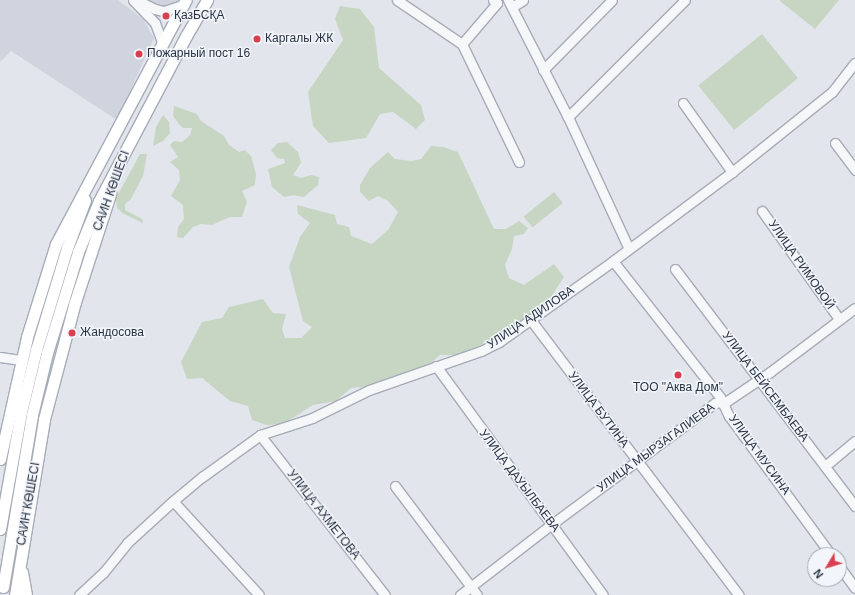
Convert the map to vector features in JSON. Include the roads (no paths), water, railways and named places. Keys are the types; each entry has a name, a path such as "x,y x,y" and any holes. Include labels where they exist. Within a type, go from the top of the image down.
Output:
{"main road":[{"path":"130,145 186,36 207,0"},
{"path":"99,164 162,42 184,3"},
{"name":"САИН КӨШЕСІ","path":"15,595 44,419 60,356 106,203 130,145"},
{"name":"САИН КӨШЕСІ","path":"3,587 30,423 47,353 78,252 99,201 130,145"},
{"name":"САИН КӨШЕСІ","path":"0,458 21,360 38,298 56,244 99,164"},
{"name":"САИН КӨШЕСІ","path":"0,530 21,412 36,350 67,248 99,164"},
{"path":"21,552 22,577 26,595"}],"street":[{"path":"135,0 155,9 164,11 184,3"},
{"path":"135,0 155,23 162,42"},
{"path":"397,0 462,44 519,162"},
{"path":"462,44 497,3 493,0"},
{"path":"523,0 510,4 568,117 629,249"},
{"path":"543,70 612,0"},
{"path":"568,117 685,0"},
{"name":"УЛИЦА АДИЛОВА","path":"79,595 103,573 127,543 173,501 202,477 260,435 312,418 369,390 481,351 499,342 613,261 732,172 832,92 855,63"},
{"path":"684,103 732,172"},
{"path":"835,143 855,170"},
{"name":"УЛИЦА РИМОВОЙ","path":"762,211 839,320"},
{"name":"УЛИЦА МУСИНА","path":"613,261 720,397 729,416 825,547"},
{"name":"УЛИЦА БЕЙСЕМБАЕВА","path":"676,269 855,506"},
{"name":"УЛИЦА МЫРЗАГАЛИЕВА","path":"460,595 552,524 715,403 727,401 855,308"},
{"name":"УЛИЦА БУТИНА","path":"530,320 636,462 739,595"},
{"path":"0,357 21,360"},
{"name":"УЛИЦА ДАУЫЛБАЕВА","path":"436,366 603,595"},
{"name":"УЛИЦА АХМЕТОВА","path":"260,435 385,595"},
{"path":"825,466 855,441"},
{"path":"395,486 477,595"},
{"path":"173,501 259,595"},
{"path":"847,577 855,588"}],"place":[{"name":"ҚазБСҚА","path":"166,16"},
{"name":"Каргалы ЖК","path":"257,39"},
{"name":"Пожарный пост 16","path":"139,54"},
{"name":"Жандосова","path":"72,333"},
{"name":"ТОО \"Аква Дом\"","path":"678,375"}]}
